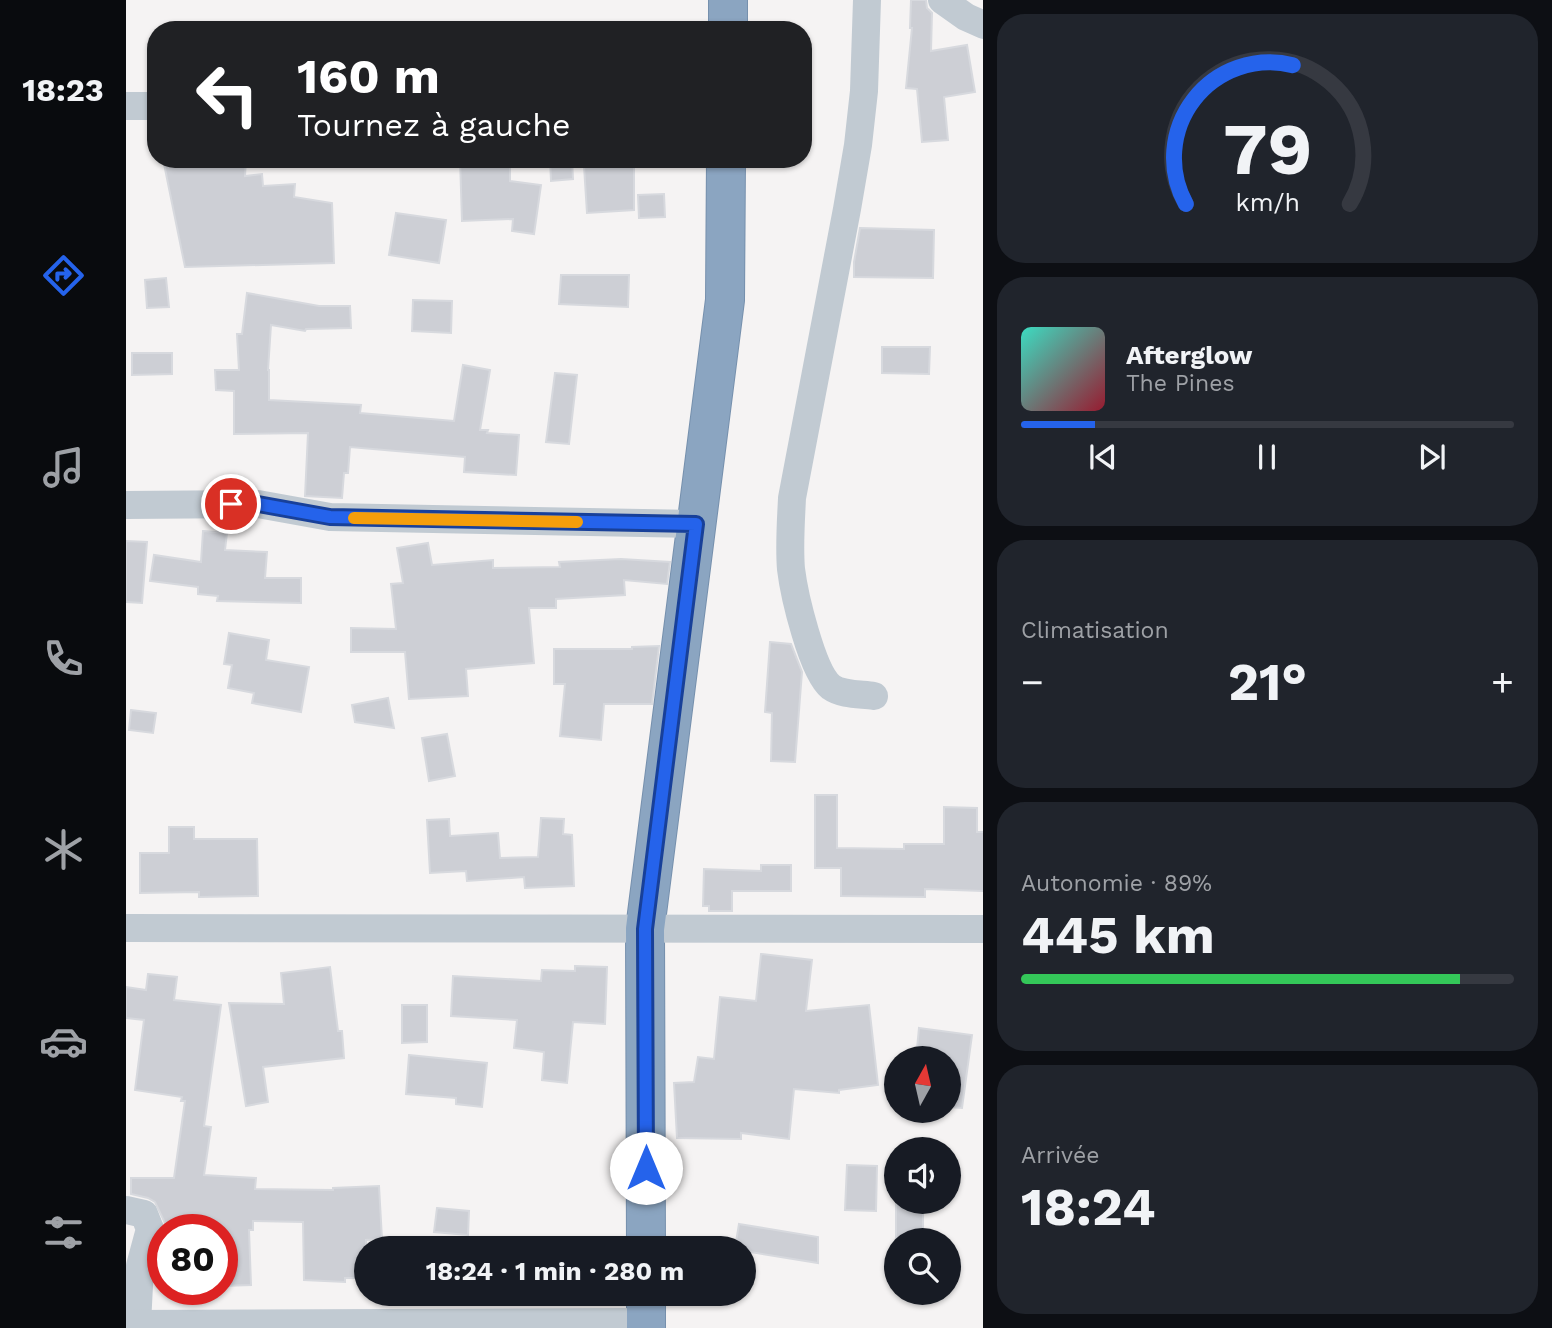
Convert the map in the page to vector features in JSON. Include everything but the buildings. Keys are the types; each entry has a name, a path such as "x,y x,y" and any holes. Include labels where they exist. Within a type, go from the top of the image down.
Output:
{"highway":[{"path":"728,0 728,21"},
{"path":"646,1236 645,929 725,300 726,168"}],"street":[{"path":"867,0 858,145 792,498 790,537 792,571 803,622 819,669 832,688 874,696"},
{"path":"942,0 966,18 983,24"},
{"path":"126,107 147,108"},
{"path":"126,505 258,504 330,517 696,524"},
{"path":"126,928 983,929"},
{"path":"126,1210 144,1214 150,1229 140,1266 131,1324 646,1314"}],"slow traffic":[{"path":"354,518 577,522"}],"route":[{"path":"231,504 258,504 330,517 696,524 645,929 646,1168"}]}
